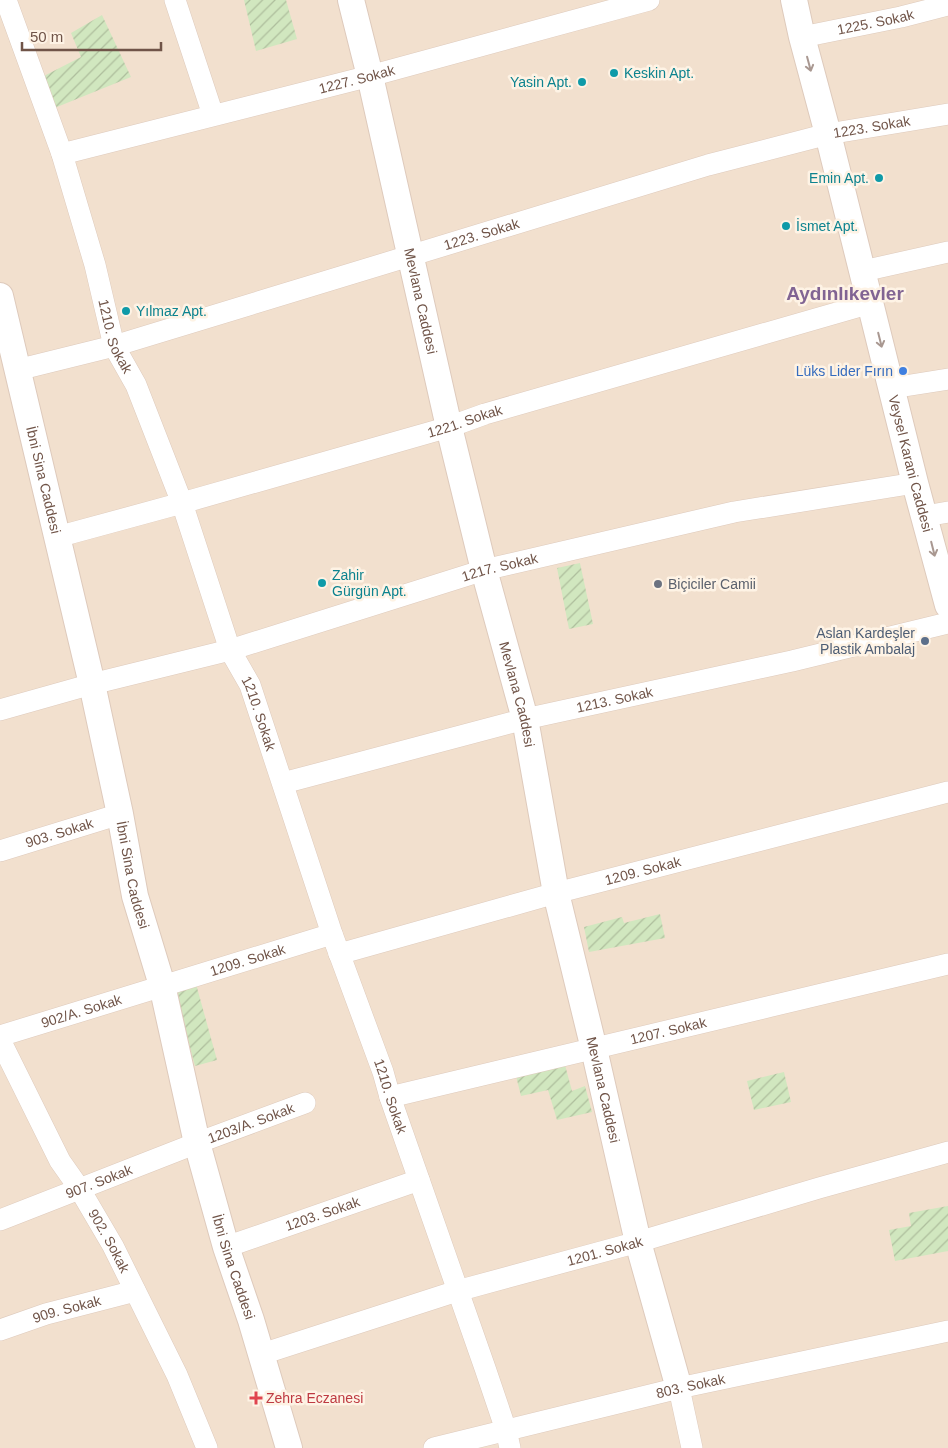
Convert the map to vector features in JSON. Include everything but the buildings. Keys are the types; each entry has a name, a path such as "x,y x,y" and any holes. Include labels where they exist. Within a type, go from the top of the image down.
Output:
{"street":[{"name":"1210. Sokak","path":"6,0 62,154 95,265 114,346 136,385 182,503 230,650 250,685 336,944 383,1072 508,1439"},
{"path":"175,0 213,115"},
{"name":"Mevlana Caddesi","path":"351,0 370,76 449,427 484,570 525,719 556,892 638,1242 678,1388"},
{"name":"1227. Sokak","path":"62,154 370,76 649,0"},
{"name":"Veysel Karani Caddesi","path":"794,0 915,483 936,514 948,605"},
{"name":"1225. Sokak","path":"802,37 901,17 948,5"},
{"name":"1223. Sokak","path":"18,370 114,346 708,165 828,134 948,114"},
{"path":"863,271 948,252"},
{"name":"İbni Sina Caddesi","path":"0,298 92,684 120,814 135,896 162,986 197,1143 226,1246 262,1354 289,1448"},
{"name":"1221. Sokak","path":"57,537 449,427 485,414 871,303"},
{"path":"892,388 948,379"},
{"name":"1217. Sokak","path":"0,710 92,684 230,650 484,570 734,512 915,483"},
{"name":"1213. Sokak","path":"283,783 525,719 792,661 948,624"},
{"name":"1209. Sokak","path":"162,986 556,892 948,792"},
{"name":"903. Sokak","path":"0,851 120,814"},
{"name":"1207. Sokak","path":"390,1097 948,964"},
{"name":"902/A. Sokak","path":"0,1036 162,986"},
{"name":"902. Sokak","path":"0,1040 60,1161 79,1188 113,1246 177,1375 207,1448"},
{"name":"1203/A. Sokak","path":"197,1143 304,1103"},
{"name":"907. Sokak","path":"0,1220 197,1143"},
{"name":"1201. Sokak","path":"262,1354 457,1291 638,1242 948,1152"},
{"name":"1203. Sokak","path":"226,1246 419,1180"},
{"name":"909. Sokak","path":"0,1330 46,1314 135,1291"},
{"name":"803. Sokak","path":"434,1448 508,1439 678,1388 948,1331"},
{"path":"678,1388 692,1448"}],"shaded area":[{"path":"0,0 948,0 948,1448 0,1448"}],"green space":[{"path":"244,0 286,0 297,39 256,51"},
{"path":"102,15 131,77 52,109 40,78 81,57 71,33"},
{"path":"580,563 593,624 569,629 557,568"},
{"path":"660,914 665,938 589,952 584,927 622,917 624,923"},
{"path":"196,984 217,1060 195,1066 174,990"},
{"path":"565,1065 572,1091 585,1086 592,1112 557,1120 548,1090 521,1096 516,1076"},
{"path":"784,1072 791,1102 754,1110 747,1081"},
{"path":"948,1206 948,1251 895,1261 889,1230 911,1226 909,1213"}],"place":[{"name":"Keskin Apt.","path":"614,73"},
{"name":"Yasin Apt.","path":"582,82"},
{"name":"Emin Apt.","path":"879,178"},
{"name":"İsmet Apt.","path":"786,226"},
{"name":"Yılmaz Apt.","path":"126,311"},
{"name":"Lüks Lider Fırın","path":"903,371"},
{"name":"Zahir Gürgün Apt.","path":"322,583"},
{"name":"Biçiciler Camii","path":"658,584"},
{"name":"Aslan Kardeşler Plastik Ambalaj","path":"925,641"},
{"name":"Zehra Eczanesi","path":"256,1398"}],"district":[{"name":"Aydınlıkevler","path":"845,293"}]}
